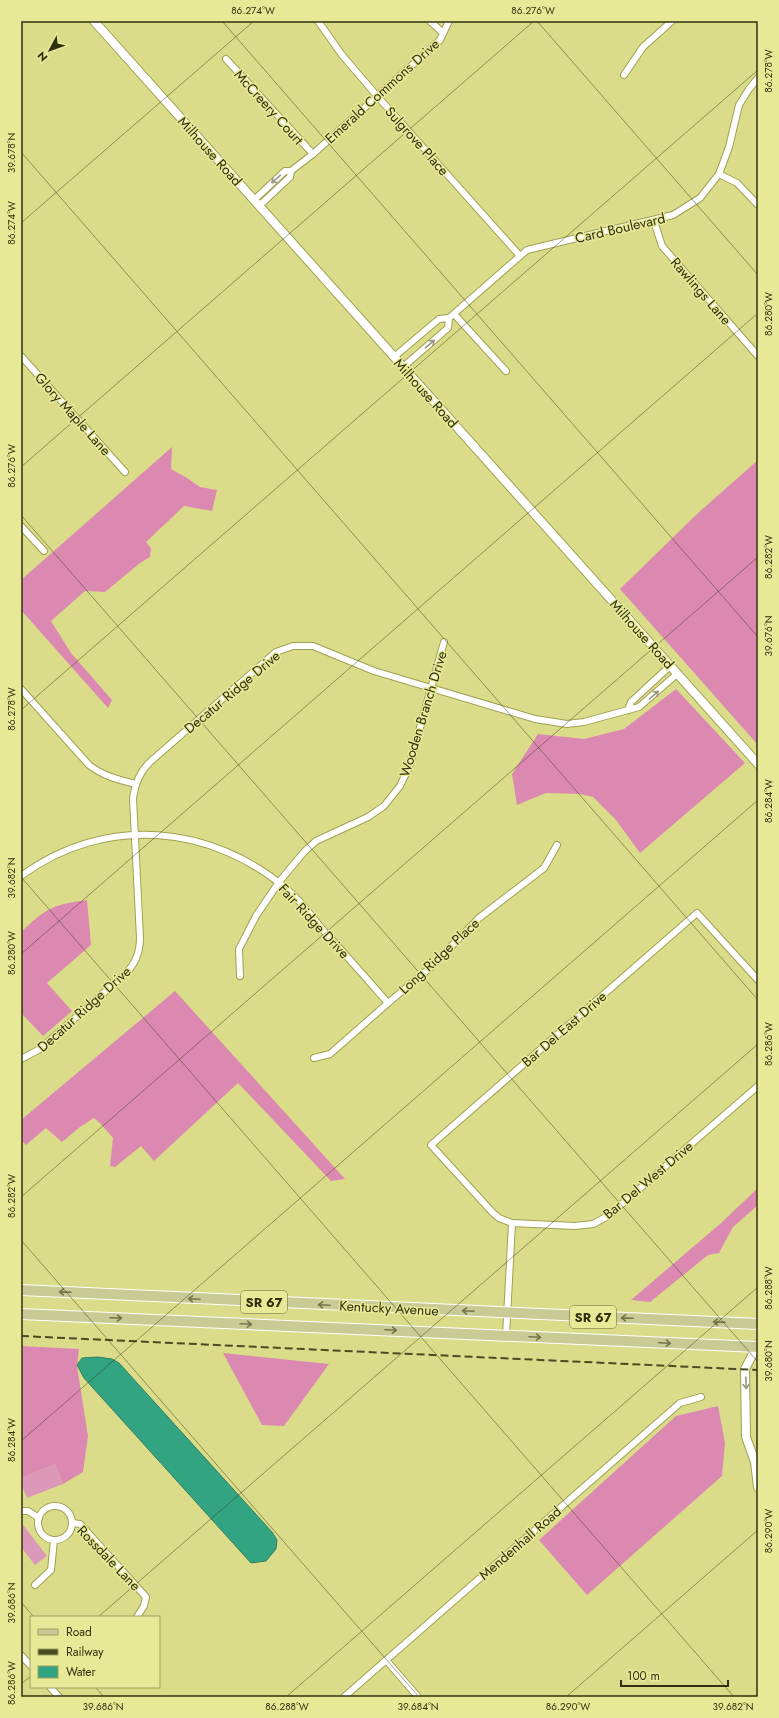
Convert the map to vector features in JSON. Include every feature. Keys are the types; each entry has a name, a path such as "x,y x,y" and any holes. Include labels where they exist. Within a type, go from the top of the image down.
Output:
{"main road":[{"name":"Kentucky Avenue","path":"21,1290 758,1324"},
{"name":"Kentucky Avenue","path":"21,1314 758,1347"}],"street":[{"name":"Milhouse Road","path":"94,21 758,764"},
{"name":"Sulgrove Place","path":"318,21 342,55 378,97 520,256"},
{"path":"430,21 443,33"},
{"name":"Emerald Commons Drive","path":"291,171 313,154 378,97 440,40 449,21"},
{"path":"624,75 643,47 672,21"},
{"name":"McCreery Court","path":"226,59 313,154"},
{"name":"Card Boulevard","path":"394,357 439,319 452,316 527,250 547,244 674,216 700,198 719,174 729,148 739,105 758,78"},
{"path":"254,200 285,171 291,171 290,177 260,206"},
{"path":"719,174 737,183 758,205"},
{"name":"Rawlings Lane","path":"654,221 662,246 758,356"},
{"path":"452,316 506,371"},
{"name":"Card Boulevard","path":"403,367 448,328 452,316"},
{"name":"Glory Maple Lane","path":"21,356 125,472"},
{"path":"21,526 44,551"},
{"name":"Wooden Branch Drive","path":"240,976 240,949 256,916 279,882 304,852 325,836 375,813 395,795 407,771 444,642"},
{"name":"Decatur Ridge Drive","path":"21,1059 40,1049 124,976 136,960 139,951 140,938 133,798 136,784 141,772 150,762 270,656 287,647 301,645 315,646 370,670 551,722 567,724 584,722 639,707 677,674"},
{"path":"628,710 631,702 670,666"},
{"path":"21,689 92,767 112,778 136,784"},
{"name":"Fair Ridge Drive","path":"21,876 45,860 69,849 103,839 135,835 178,837 216,847 252,864 279,882 291,893 388,1003"},
{"name":"Long Ridge Place","path":"314,1058 330,1054 431,967 479,918 544,868 557,845"},
{"name":"Bar Del East Drive","path":"431,1145 697,913 758,980"},
{"name":"Bar Del West Drive","path":"431,1145 499,1218 512,1223 578,1226 593,1224 602,1220 758,1086"},
{"path":"506,1336 512,1223"},
{"path":"758,1347 746,1369 746,1437 757,1458 758,1487"},
{"name":"Mendenhall Road","path":"344,1697 680,1403 701,1396"},
{"path":"50,1507 60,1507 69,1513 72,1523 71,1528 65,1537 54,1540 49,1539 41,1533 38,1523 39,1518 45,1509 50,1507"},
{"path":"21,1511 28,1511 39,1518"},
{"name":"Rossdale Lane","path":"72,1523 80,1524 146,1597 144,1606 139,1616"},
{"path":"35,1585 51,1570 54,1540"},
{"path":"21,1655 30,1665"},
{"path":"386,1660 418,1697"},
{"path":"52,1688 59,1697"}],"shaded area":[{"path":"172,447 171,469 200,487 217,490 212,511 184,506 146,542 151,548 150,557 140,563 105,592 85,591 51,621 71,653 112,700 108,708 21,610 21,580"},
{"path":"758,460 758,745 620,589 697,514"},
{"path":"676,689 745,763 640,853 616,820 593,797 580,794 546,793 517,805 512,774 538,734 584,739 624,729"},
{"path":"87,900 91,945 47,983 72,1011 43,1036 21,1013 21,932 50,909 65,904"},
{"path":"175,991 345,1179 331,1181 238,1083 154,1161 141,1146 115,1167 110,1166 113,1138 94,1118 62,1142 46,1128 26,1145 21,1140 21,1120"},
{"path":"758,1188 758,1205 733,1227 719,1253 708,1255 650,1302 631,1300 720,1224"},
{"path":"21,1346 79,1349 77,1366 88,1436 83,1472 63,1484 55,1464 21,1478"},
{"path":"223,1353 329,1364 284,1426 262,1425"},
{"path":"718,1406 725,1443 722,1476 587,1595 539,1540 676,1416"},
{"path":"55,1464 63,1484 27,1498 21,1483 21,1478"},
{"path":"23,1525 47,1556 35,1565 21,1547 21,1527"}],"water":[{"path":"98,1357 112,1359 119,1363 272,1532 277,1540 276,1549 266,1561 251,1563 84,1378 77,1365 82,1358"}],"railway":[{"path":"21,1336 758,1370"}]}
